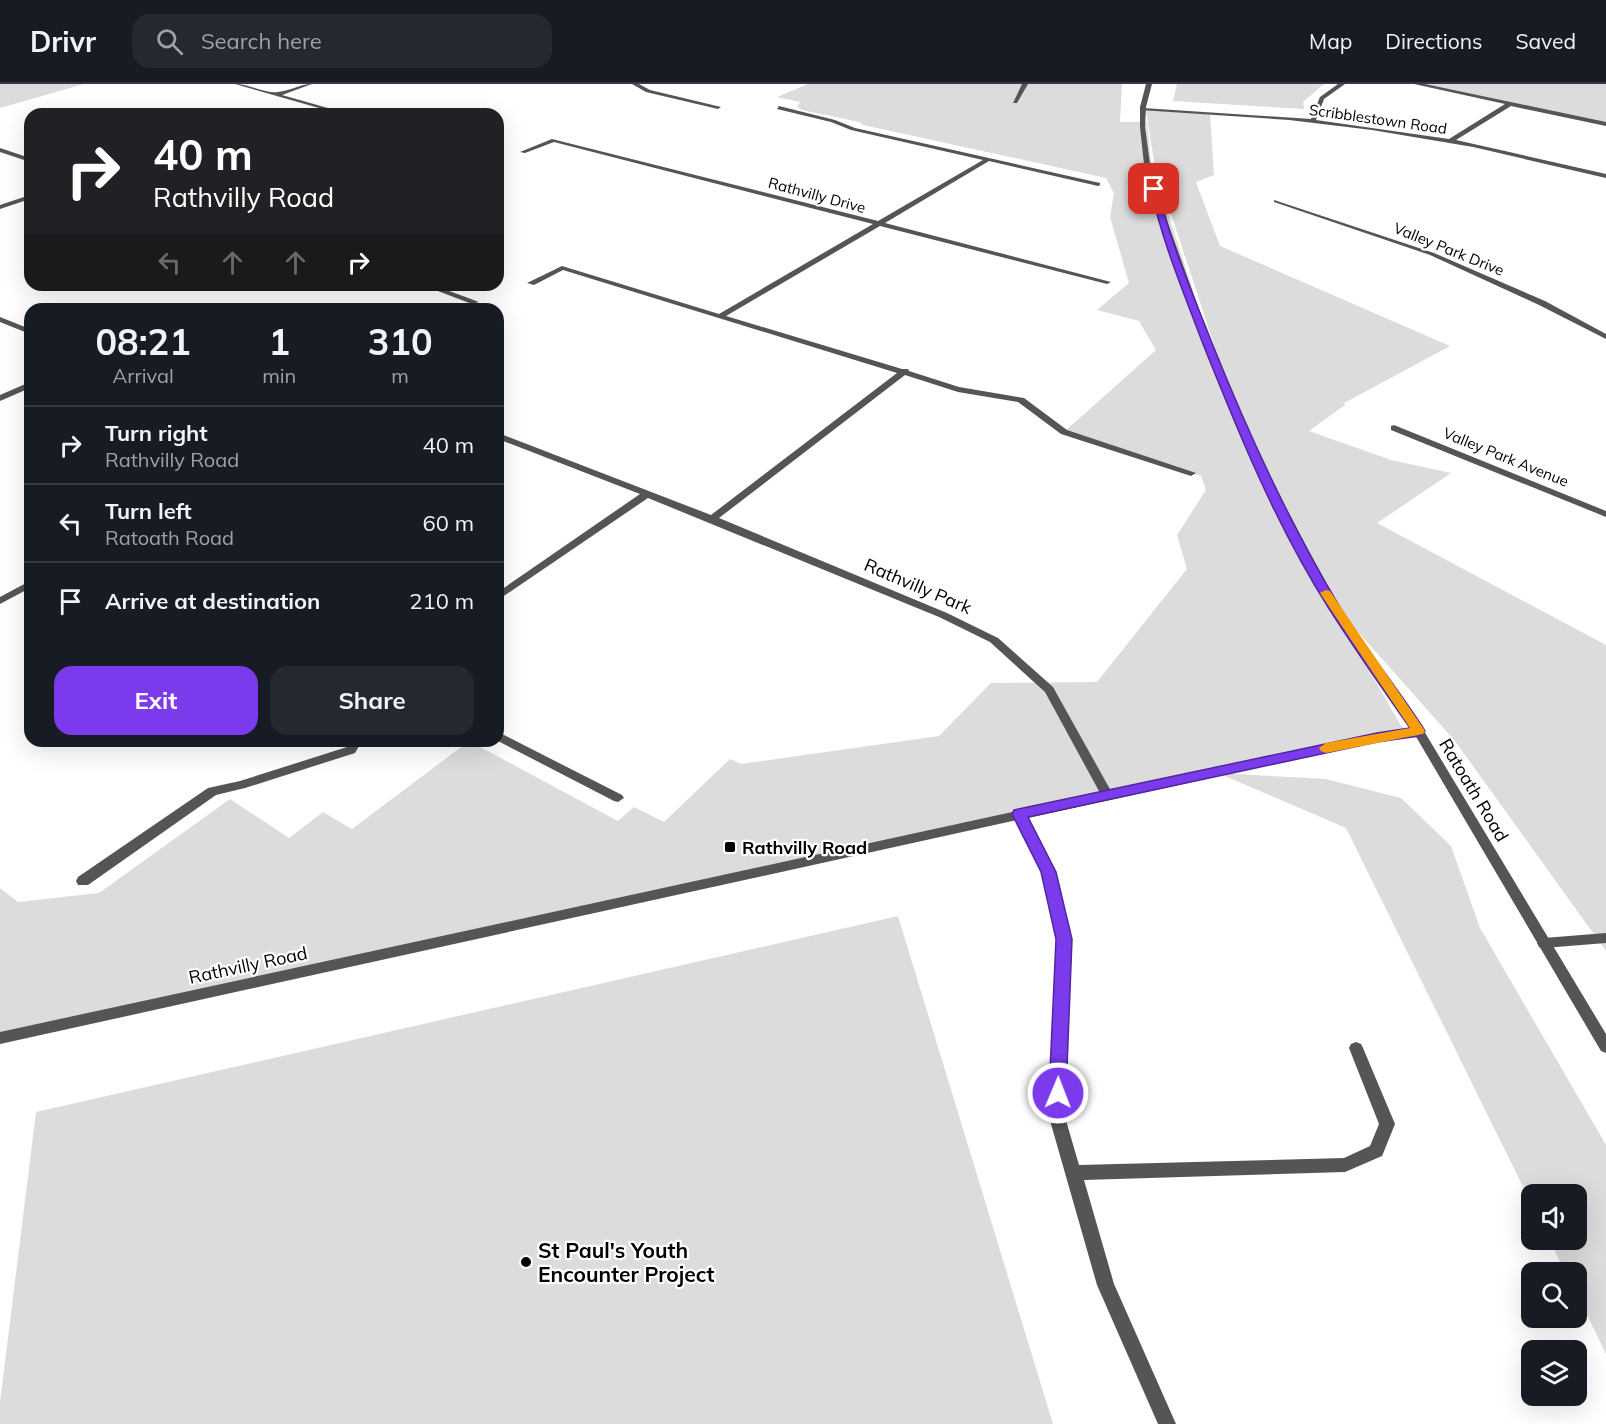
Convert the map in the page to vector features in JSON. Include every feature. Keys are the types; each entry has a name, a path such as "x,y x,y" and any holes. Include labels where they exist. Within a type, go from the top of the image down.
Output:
{"street":[{"path":"238,84 326,108"},
{"path":"279,94 309,84"},
{"path":"635,84 648,91 718,107"},
{"path":"1015,102 1025,84"},
{"name":"Ratoath Road","path":"1149,84 1143,110 1145,146 1159,210 1184,283 1240,426 1280,511 1333,606 1419,731 1606,1047"},
{"path":"1313,121 1322,98 1342,84"},
{"path":"1417,84 1606,124"},
{"path":"1449,141 1509,104"},
{"path":"779,108 833,121 853,129 1098,184"},
{"name":"Scribblestown Road","path":"1143,110 1313,121 1508,152 1606,176"},
{"name":"Rathvilly Drive","path":"523,152 554,140 1107,282"},
{"path":"0,150 24,158"},
{"path":"722,315 989,159"},
{"path":"0,207 24,199"},
{"name":"Valley Park Drive","path":"1276,201 1432,254 1542,303 1606,337"},
{"path":"531,283 562,268 722,315 958,389 1021,400 1064,432 1191,473"},
{"path":"443,291 475,302"},
{"path":"0,320 24,330"},
{"path":"712,519 905,372"},
{"path":"0,398 24,388"},
{"name":"Valley Park Avenue","path":"1394,428 1606,514"},
{"name":"Rathvilly Park","path":"504,438 712,519 943,615 994,640 1049,690 1107,794"},
{"path":"504,593 647,494"},
{"path":"0,601 24,588"},
{"name":"Rathvilly Road","path":"0,1038 1107,794 1377,737 1419,731"},
{"path":"504,739 618,798"},
{"path":"83,881 212,791 241,785 351,750 353,747"},
{"path":"1020,814 1049,872 1064,939 1057,1117 1106,1285 1167,1424"},
{"path":"1544,943 1606,938"},
{"path":"1073,1173 1345,1165 1376,1151 1387,1124 1356,1048"}],"shaded area":[{"path":"0,84 84,84 0,108"},
{"path":"808,84 1122,84 1120,122 1147,122 1151,162 1237,424 1278,511 1404,731 0,1036 0,888 18,902 99,893 230,799 289,838 323,812 352,829 461,747 480,747 618,821 634,807 664,822 730,759 741,764 939,736 991,683 1097,682 1187,569 1177,535 1206,490 1201,476 1064,432 1156,350 1139,321 1097,310 1129,283 1110,217 1114,193 1106,178 802,110 797,107 800,102 777,97"},
{"path":"1177,84 1324,84 1303,102 1304,109 1173,101"},
{"path":"1422,84 1606,84 1606,124"},
{"path":"1146,110 1210,113 1214,175 1196,182 1220,246 1450,346 1344,403 1345,405 1309,431 1391,460 1451,473 1377,523 1606,645 1606,951 1455,741 1336,607 1239,421 1154,162"},
{"path":"1218,773 1326,779 1401,798 1451,846 1480,928 1606,1145 1606,1354 1587,1315 1587,1262 1560,1262 1554,1250 1587,1250 1587,1184 1522,1184 1346,828"},
{"name":"St Paul's Youth Encounter Project","path":"898,916 1053,1424 0,1424 0,1402 36,1112"}],"slow traffic":[{"path":"1326,593 1419,731 1326,748"}],"place":[{"name":"Rathvilly Road","path":"730,847"},
{"name":"St Paul's Youth Encounter Project","path":"526,1262"}],"route":[{"path":"1058,1093 1059,1021 1064,939 1049,872 1020,814 1377,737 1419,731 1333,606 1280,511 1240,426 1184,283 1154,189"}]}
